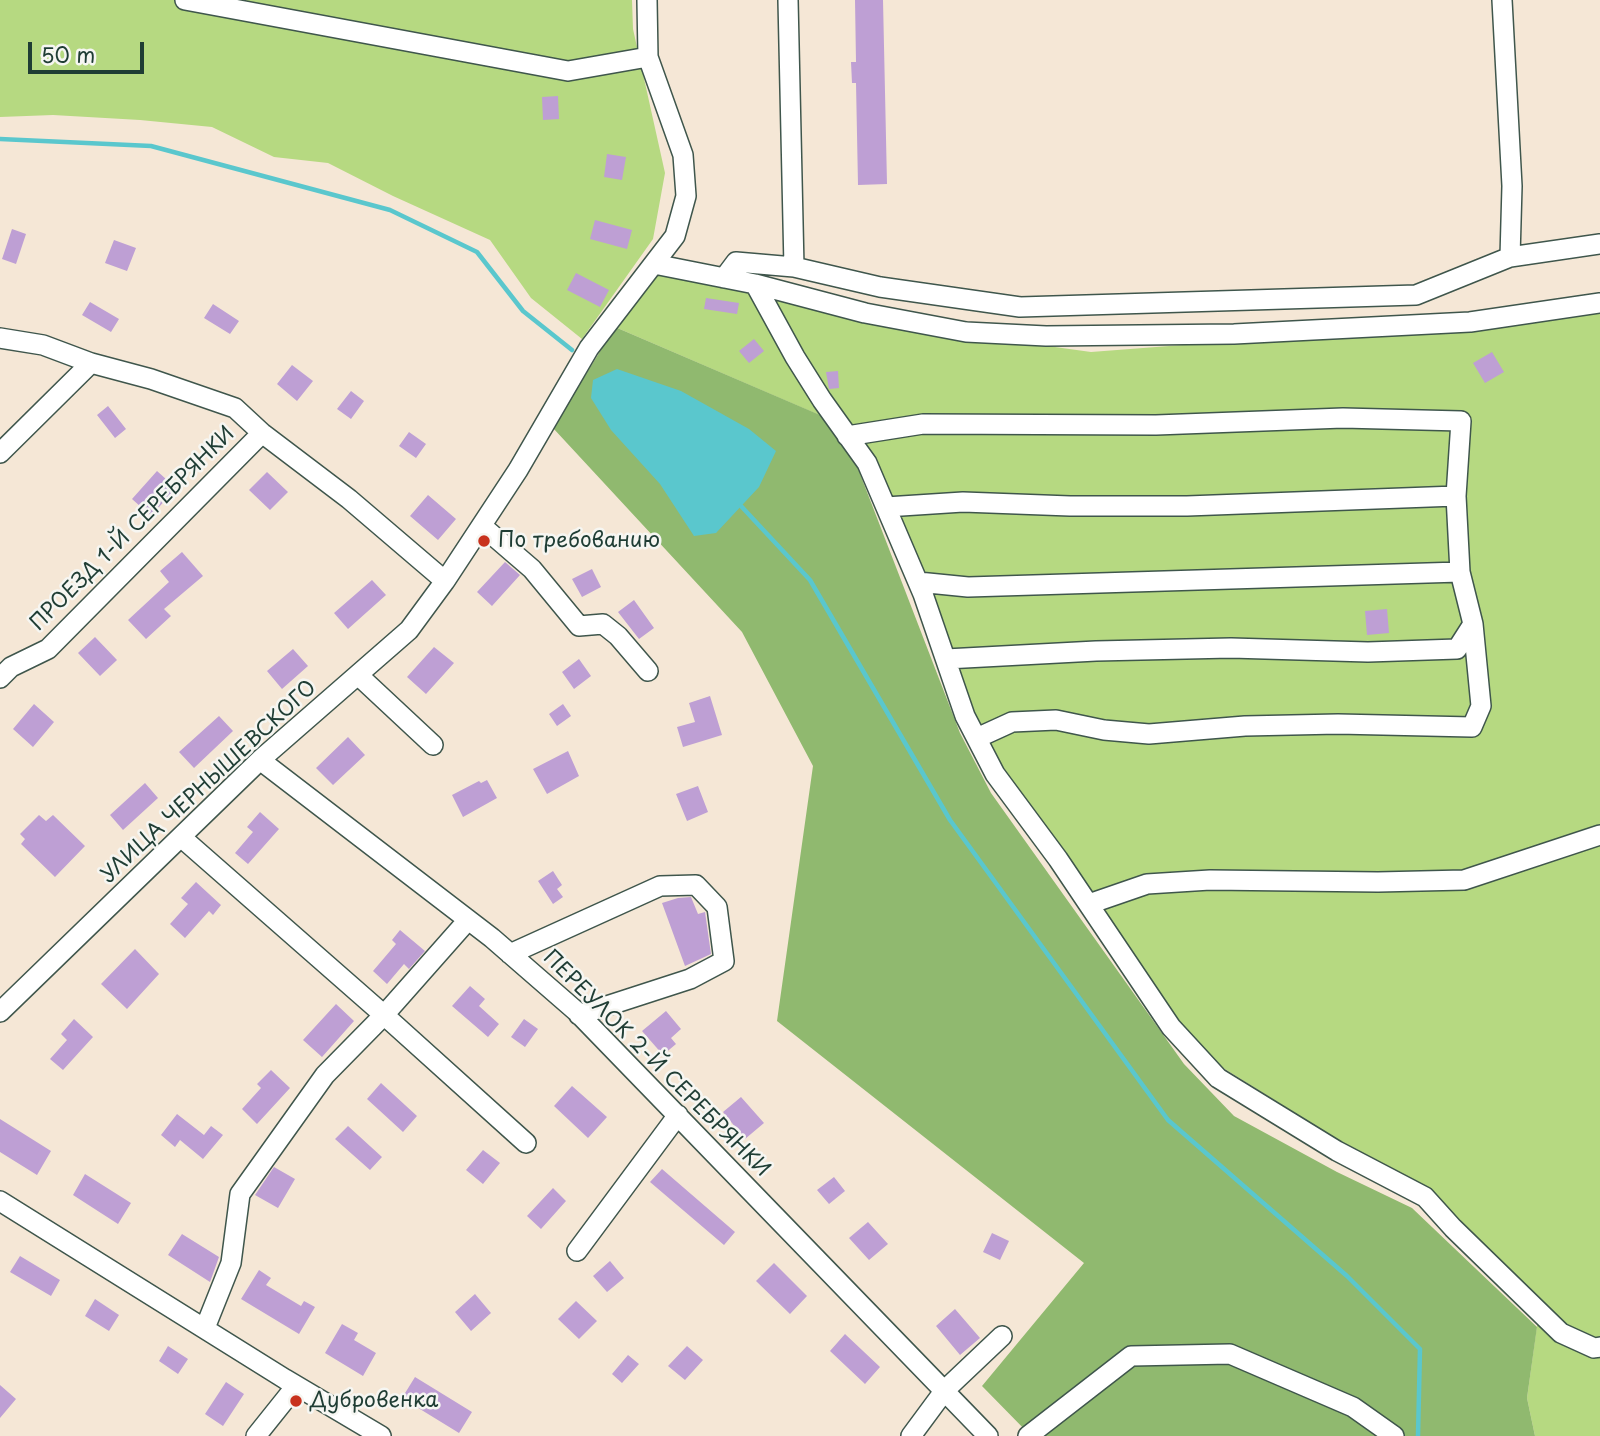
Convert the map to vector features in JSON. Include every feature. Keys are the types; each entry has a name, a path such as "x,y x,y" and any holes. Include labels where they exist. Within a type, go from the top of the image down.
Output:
{"street":[{"path":"185,0 569,71 648,57"},
{"name":"УЛИЦА ЧЕРНЫШЕВСКОГО","path":"0,1012 260,760 409,630 445,581 518,470 589,348 675,236 686,196 683,155 648,57 647,0"},
{"path":"788,0 794,267"},
{"path":"1502,0 1512,186 1510,257"},
{"path":"724,278 736,262 794,267 880,287 1020,307 1416,295 1510,257 1600,243"},
{"path":"654,264 755,284 865,313 966,332 1046,336 1234,334 1470,322 1600,303"},
{"path":"755,284 794,357 867,463 918,582 965,716 995,774 1059,859 1171,1027 1218,1078 1337,1151 1425,1197 1561,1332 1594,1348 1600,1347"},
{"path":"0,338 43,345 91,363 151,379 235,408 262,433 349,499 445,581"},
{"path":"0,453 91,363"},
{"path":"847,436 923,424 1156,425 1343,418 1461,421 1456,496 1460,572 1474,624 1481,706 1472,727 1338,724 1245,726 1149,734 1104,730 1056,720 1012,722 976,738"},
{"name":"ПРОЕЗД 1-Й СЕРЕБРЯНКИ","path":"0,678 11,667 48,649 262,433"},
{"path":"886,507 963,502 1187,506 1456,496"},
{"path":"482,526 532,569 579,626 603,624 618,636 648,671"},
{"path":"918,582 968,587 1460,572"},
{"path":"946,659 1096,651 1231,648 1368,652 1457,649 1474,624"},
{"path":"358,675 433,745"},
{"name":"ПЕРЕУЛОК 2-Й СЕРЕБРЯНКИ","path":"260,760 468,919 579,1014 988,1436"},
{"path":"1089,904 1147,884 1185,881 1464,880 1600,835"},
{"path":"181,837 526,1143"},
{"path":"510,954 660,886 696,885 717,907 724,961 690,979 579,1014"},
{"path":"205,1328 231,1263 240,1195 325,1075 384,1015 468,919"},
{"path":"577,1251 678,1115"},
{"path":"0,1201 381,1436"},
{"path":"911,1436 945,1390 1002,1336"},
{"path":"1028,1436 1131,1356 1230,1354 1353,1407 1394,1436"},
{"path":"257,1436 296,1385"}],"green space":[{"path":"0,0 632,0 633,29 665,173 653,239 582,339 531,298 490,240 328,163 274,157 212,127 53,115 0,117"},
{"path":"657,271 881,323 1091,352 1600,313 1600,1436 1535,1436 1527,1398 1540,1304 1428,1189 1343,1143 1220,1066 1183,1028 1092,891 1004,770 965,694 845,426 615,327"},
{"path":"615,327 820,415 857,466 960,733 991,793 1184,1064 1234,1116 1337,1172 1412,1208 1537,1327 1527,1398 1535,1436 1031,1436 982,1386 1084,1263 777,1021 813,766 742,632 553,428"}],"water":[{"path":"617,369 681,391 749,429 776,451 759,487 716,533 694,536 660,484 611,430 591,398 593,380"}],"building":[{"path":"855,0 883,0 887,184 858,185 856,83 852,83 851,62 856,62"},
{"path":"558,96 559,119 543,120 542,97"},
{"path":"607,154 626,157 622,180 604,177"},
{"path":"595,220 632,230 627,249 590,239"},
{"path":"12,229 26,234 16,264 2,259"},
{"path":"114,240 136,248 127,271 105,263"},
{"path":"576,273 609,290 600,307 567,290"},
{"path":"706,298 739,303 737,314 704,309"},
{"path":"90,302 119,319 111,332 82,315"},
{"path":"213,304 239,321 230,334 204,318"},
{"path":"754,339 764,351 749,363 739,351"},
{"path":"1492,352 1504,372 1485,383 1473,363"},
{"path":"292,365 313,381 297,401 277,384"},
{"path":"838,371 839,388 829,389 826,372"},
{"path":"351,391 364,401 351,419 337,409"},
{"path":"108,406 126,429 115,438 97,415"},
{"path":"409,432 426,444 416,458 399,446"},
{"path":"157,471 176,488 151,516 132,499"},
{"path":"267,472 288,492 270,510 249,490"},
{"path":"428,495 456,519 438,540 410,516"},
{"path":"182,552 203,576 164,609 171,616 146,639 128,620 169,582 160,571"},
{"path":"505,562 520,575 492,606 477,592"},
{"path":"592,569 601,587 582,597 572,579"},
{"path":"372,580 386,595 348,629 334,613"},
{"path":"634,600 654,628 639,639 618,612"},
{"path":"1387,609 1389,633 1367,635 1365,611"},
{"path":"95,637 117,660 100,676 78,653"},
{"path":"434,647 454,663 426,694 407,677"},
{"path":"293,649 308,666 282,689 267,671"},
{"path":"579,659 591,676 574,689 562,672"},
{"path":"710,696 722,735 683,747 677,727 695,722 689,703"},
{"path":"34,704 54,722 33,747 13,729"},
{"path":"563,704 571,716 557,726 549,714"},
{"path":"219,716 233,731 194,768 179,752"},
{"path":"348,737 365,755 333,785 316,768"},
{"path":"568,751 579,776 547,794 533,769"},
{"path":"487,780 497,798 463,817 452,795 479,781 481,783"},
{"path":"145,783 158,798 123,830 110,815"},
{"path":"698,786 708,812 687,821 676,794"},
{"path":"260,812 279,829 248,864 235,853 253,832 247,827"},
{"path":"39,815 46,821 53,815 85,846 55,877 21,844 25,839 20,834"},
{"path":"553,871 562,885 557,889 563,897 553,904 538,881"},
{"path":"196,882 221,905 213,915 209,911 185,938 170,924 188,904 181,898"},
{"path":"691,897 698,914 705,912 711,954 685,966 662,903"},
{"path":"400,930 425,951 409,969 404,964 387,984 373,971 396,944 392,940"},
{"path":"135,949 159,974 127,1009 101,984"},
{"path":"470,986 485,999 479,1006 499,1024 488,1037 452,1006"},
{"path":"336,1004 354,1021 322,1057 303,1040"},
{"path":"666,1011 681,1029 671,1038 676,1044 663,1055 642,1031"},
{"path":"74,1019 93,1037 63,1070 50,1059 67,1040 61,1034"},
{"path":"524,1019 538,1029 525,1047 511,1037"},
{"path":"271,1070 290,1088 257,1124 242,1109 261,1088 257,1084"},
{"path":"381,1083 417,1116 403,1132 367,1099"},
{"path":"572,1086 607,1117 588,1138 554,1106"},
{"path":"741,1097 764,1123 745,1139 723,1112"},
{"path":"177,1114 204,1135 211,1126 223,1135 203,1159 180,1140 175,1147 161,1135"},
{"path":"0,1119 51,1151 37,1175 0,1152"},
{"path":"348,1126 382,1157 370,1170 335,1139"},
{"path":"483,1150 500,1163 483,1184 466,1170"},
{"path":"274,1167 295,1179 278,1208 255,1195"},
{"path":"662,1169 735,1232 724,1245 650,1182"},
{"path":"85,1174 131,1203 118,1224 73,1195"},
{"path":"834,1177 845,1191 829,1204 817,1190"},
{"path":"553,1188 566,1201 541,1229 527,1216"},
{"path":"868,1222 888,1244 869,1260 849,1238"},
{"path":"992,1233 1009,1241 1000,1260 983,1252"},
{"path":"182,1234 219,1257 210,1282 168,1255"},
{"path":"20,1256 60,1280 51,1296 10,1272"},
{"path":"610,1261 624,1278 607,1292 593,1276"},
{"path":"774,1263 807,1296 790,1314 756,1281"},
{"path":"259,1270 271,1278 266,1285 301,1306 304,1301 315,1307 299,1334 241,1299"},
{"path":"475,1294 491,1313 471,1331 455,1312"},
{"path":"95,1299 119,1315 109,1331 85,1316"},
{"path":"576,1301 597,1321 579,1339 558,1319"},
{"path":"955,1309 980,1338 960,1355 936,1326"},
{"path":"342,1324 358,1333 354,1340 376,1353 363,1376 325,1353"},
{"path":"845,1334 880,1367 865,1384 830,1351"},
{"path":"168,1346 188,1359 178,1374 159,1361"},
{"path":"687,1346 703,1360 685,1380 668,1366"},
{"path":"628,1355 639,1364 622,1383 612,1374"},
{"path":"415,1377 472,1412 459,1433 402,1398"},
{"path":"226,1382 244,1394 223,1426 205,1414"},
{"path":"0,1385 16,1399 0,1418"}],"waterway":[{"path":"0,139 151,146 390,210 477,252 523,311 572,350"},
{"path":"741,506 810,580 950,820 1168,1120 1347,1276 1420,1349 1418,1436"}],"place":[{"name":"По требованию","path":"484,541"},
{"name":"Дубровенка","path":"296,1401"}]}
